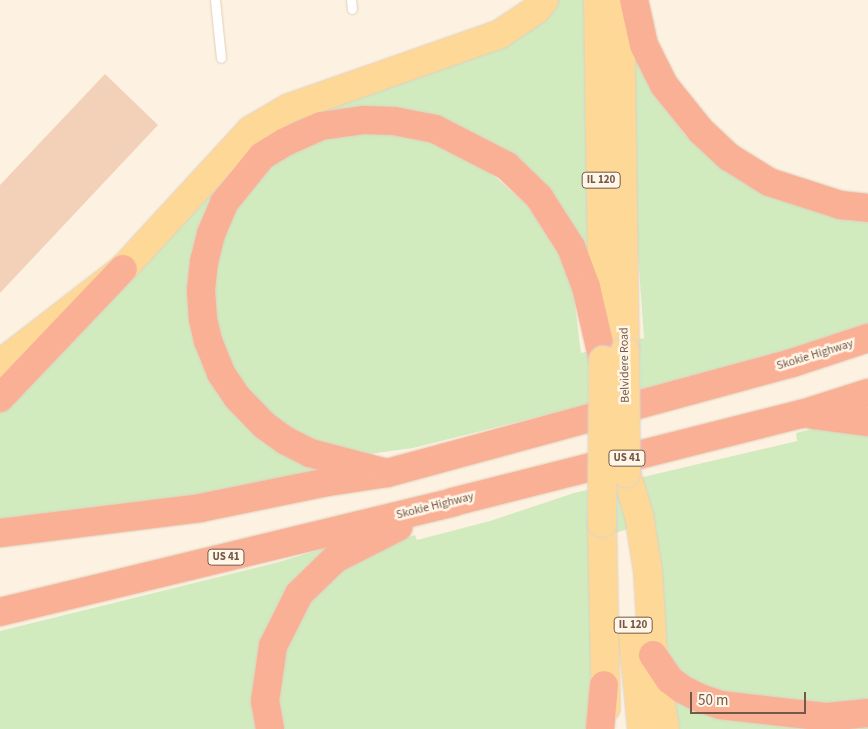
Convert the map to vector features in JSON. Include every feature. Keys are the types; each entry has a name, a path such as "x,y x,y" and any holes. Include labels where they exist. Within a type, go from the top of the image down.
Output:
{"highway":[{"path":"634,0 644,45 664,85 701,131 729,157 769,182 840,204 868,208"},
{"path":"386,473 310,453 286,441 264,425 237,397 221,372 208,340 203,319 201,290 204,262 211,234 224,203 262,156 286,142 321,126 363,120 394,121 435,129 507,166 538,198 571,247 614,356"},
{"path":"0,398 123,269"},
{"name":"Skokie Highway","path":"0,533 200,508 328,482 386,473 792,363 868,338"},
{"name":"Skokie Highway","path":"0,612 452,502 802,414 868,393"},
{"path":"802,414 868,422"},
{"path":"270,729 265,701 272,646 299,594 335,559 452,502"},
{"path":"653,655 670,680 682,689 700,698 720,704 827,717 868,713"},
{"path":"600,729 604,685"}],"main road":[{"path":"0,364 123,269 251,130 289,108 500,34 536,10 544,0"},
{"name":"Belvidere Road","path":"598,0 623,520 642,729"},
{"name":"Belvidere Road","path":"607,729 604,685 623,520 626,473 614,356 620,0"},
{"path":"623,520 648,572 653,655 665,729"}],"lane":[{"path":"215,0 220,58"}],"green space":[{"path":"557,0 585,0 595,296 494,154 340,118 224,190 204,358 327,468 259,488 0,524 0,410 270,130 547,13"},
{"path":"633,35 646,74 671,115 684,134 726,171 868,220 868,328 693,378 413,448 369,454 318,446 243,395 207,309 223,221 270,165 300,146 346,132 405,135 435,142 486,169 526,204 557,247 573,289 581,353 644,338 635,213"},
{"path":"816,428 868,430 868,704 844,708 700,691 662,652 653,522 590,540 592,729 275,729 275,672 312,591 377,547 415,535 417,540 490,521 574,493 797,441 796,433"},
{"path":"388,529 303,578 260,729 0,729 0,631 279,562"},
{"path":"664,684 868,723 868,729 673,729"}],"building":[{"path":"105,74 158,125 0,293 0,185"}]}
